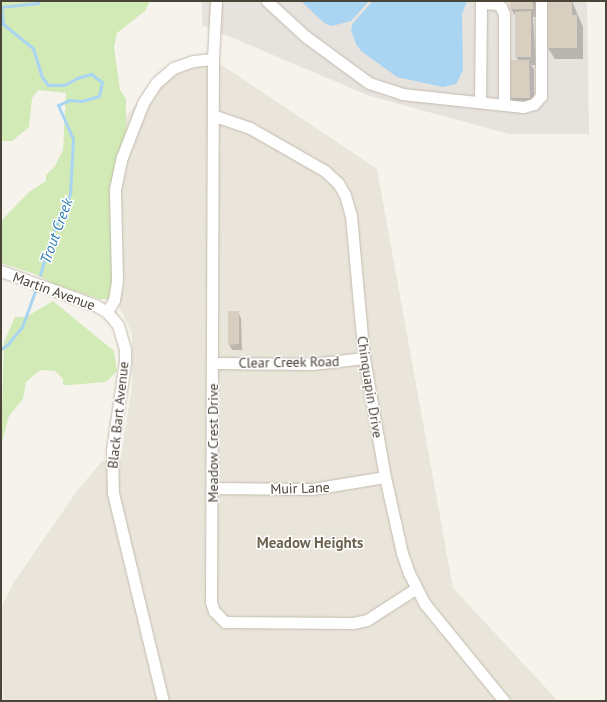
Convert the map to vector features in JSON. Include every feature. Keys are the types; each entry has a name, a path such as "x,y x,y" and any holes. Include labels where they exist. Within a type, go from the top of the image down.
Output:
{"street":[{"name":"Meadow Crest Drive","path":"216,1 213,59 214,488 211,602 218,618 225,622 353,623 367,620 416,589"},
{"path":"267,1 305,36 369,83 402,94 523,107 534,104 541,96 541,1"},
{"path":"480,102 482,2 496,4 501,7 504,14 504,105"},
{"path":"107,312 114,300 117,280 115,189 122,158 143,103 156,83 173,68 193,60 213,59"},
{"name":"Chinquapin Drive","path":"214,116 250,128 325,171 338,182 345,195 351,216 364,358 385,477 402,553 416,589 425,604 504,701"},
{"name":"Martin Avenue","path":"1,271 45,286 107,312"},
{"name":"Black Bart Avenue","path":"107,312 118,325 124,349 124,376 112,450 113,493 163,701"},
{"name":"Clear Creek Road","path":"213,362 313,364 364,358"},
{"name":"Muir Lane","path":"214,488 312,489 385,477"}],"shaded area":[{"path":"202,1 587,1 589,134 509,134 370,96 202,25"},
{"path":"210,57 377,169 453,588 558,701 3,701 1,608 14,582 77,491 102,461 113,459 120,461 132,388 132,333 105,278 121,123 156,79"}],"green space":[{"path":"1,1 150,1 145,11 117,33 114,47 120,90 126,99 126,143 111,240 123,263 123,277 108,299 100,299 54,284 35,274 1,263 1,223 29,192 46,181 46,175 55,166 63,150 66,93 38,90 32,98 29,127 12,141 1,141"},
{"path":"53,301 114,351 117,371 106,382 63,385 63,379 55,371 40,370 26,382 23,399 9,416 1,445 4,342 15,317 26,317"}],"water":[{"path":"301,1 369,1 351,21 332,26 324,23"},
{"path":"373,1 467,1 462,14 463,70 456,84 443,87 397,77 361,51 356,44 351,30 353,23"}],"building":[{"path":"510,1 533,1 533,9 510,9"},
{"path":"547,1 572,1 572,15 577,15 577,48 547,48"},
{"path":"531,11 531,57 515,57 515,12"},
{"path":"508,60 529,60 530,98 509,98"},
{"path":"228,311 239,311 239,344 228,345"}],"waterway":[{"name":"Trout Creek","path":"38,1 38,3 1,7 3,24 33,48 42,77 48,85 64,85 77,78 91,74 102,82 99,96 82,101 70,100 58,105 73,139 70,194 50,240 40,275"},
{"name":"Trout Creek","path":"1,349 8,344 22,327 35,291"}],"district":[{"name":"Meadow Heights","path":"310,543"}]}
